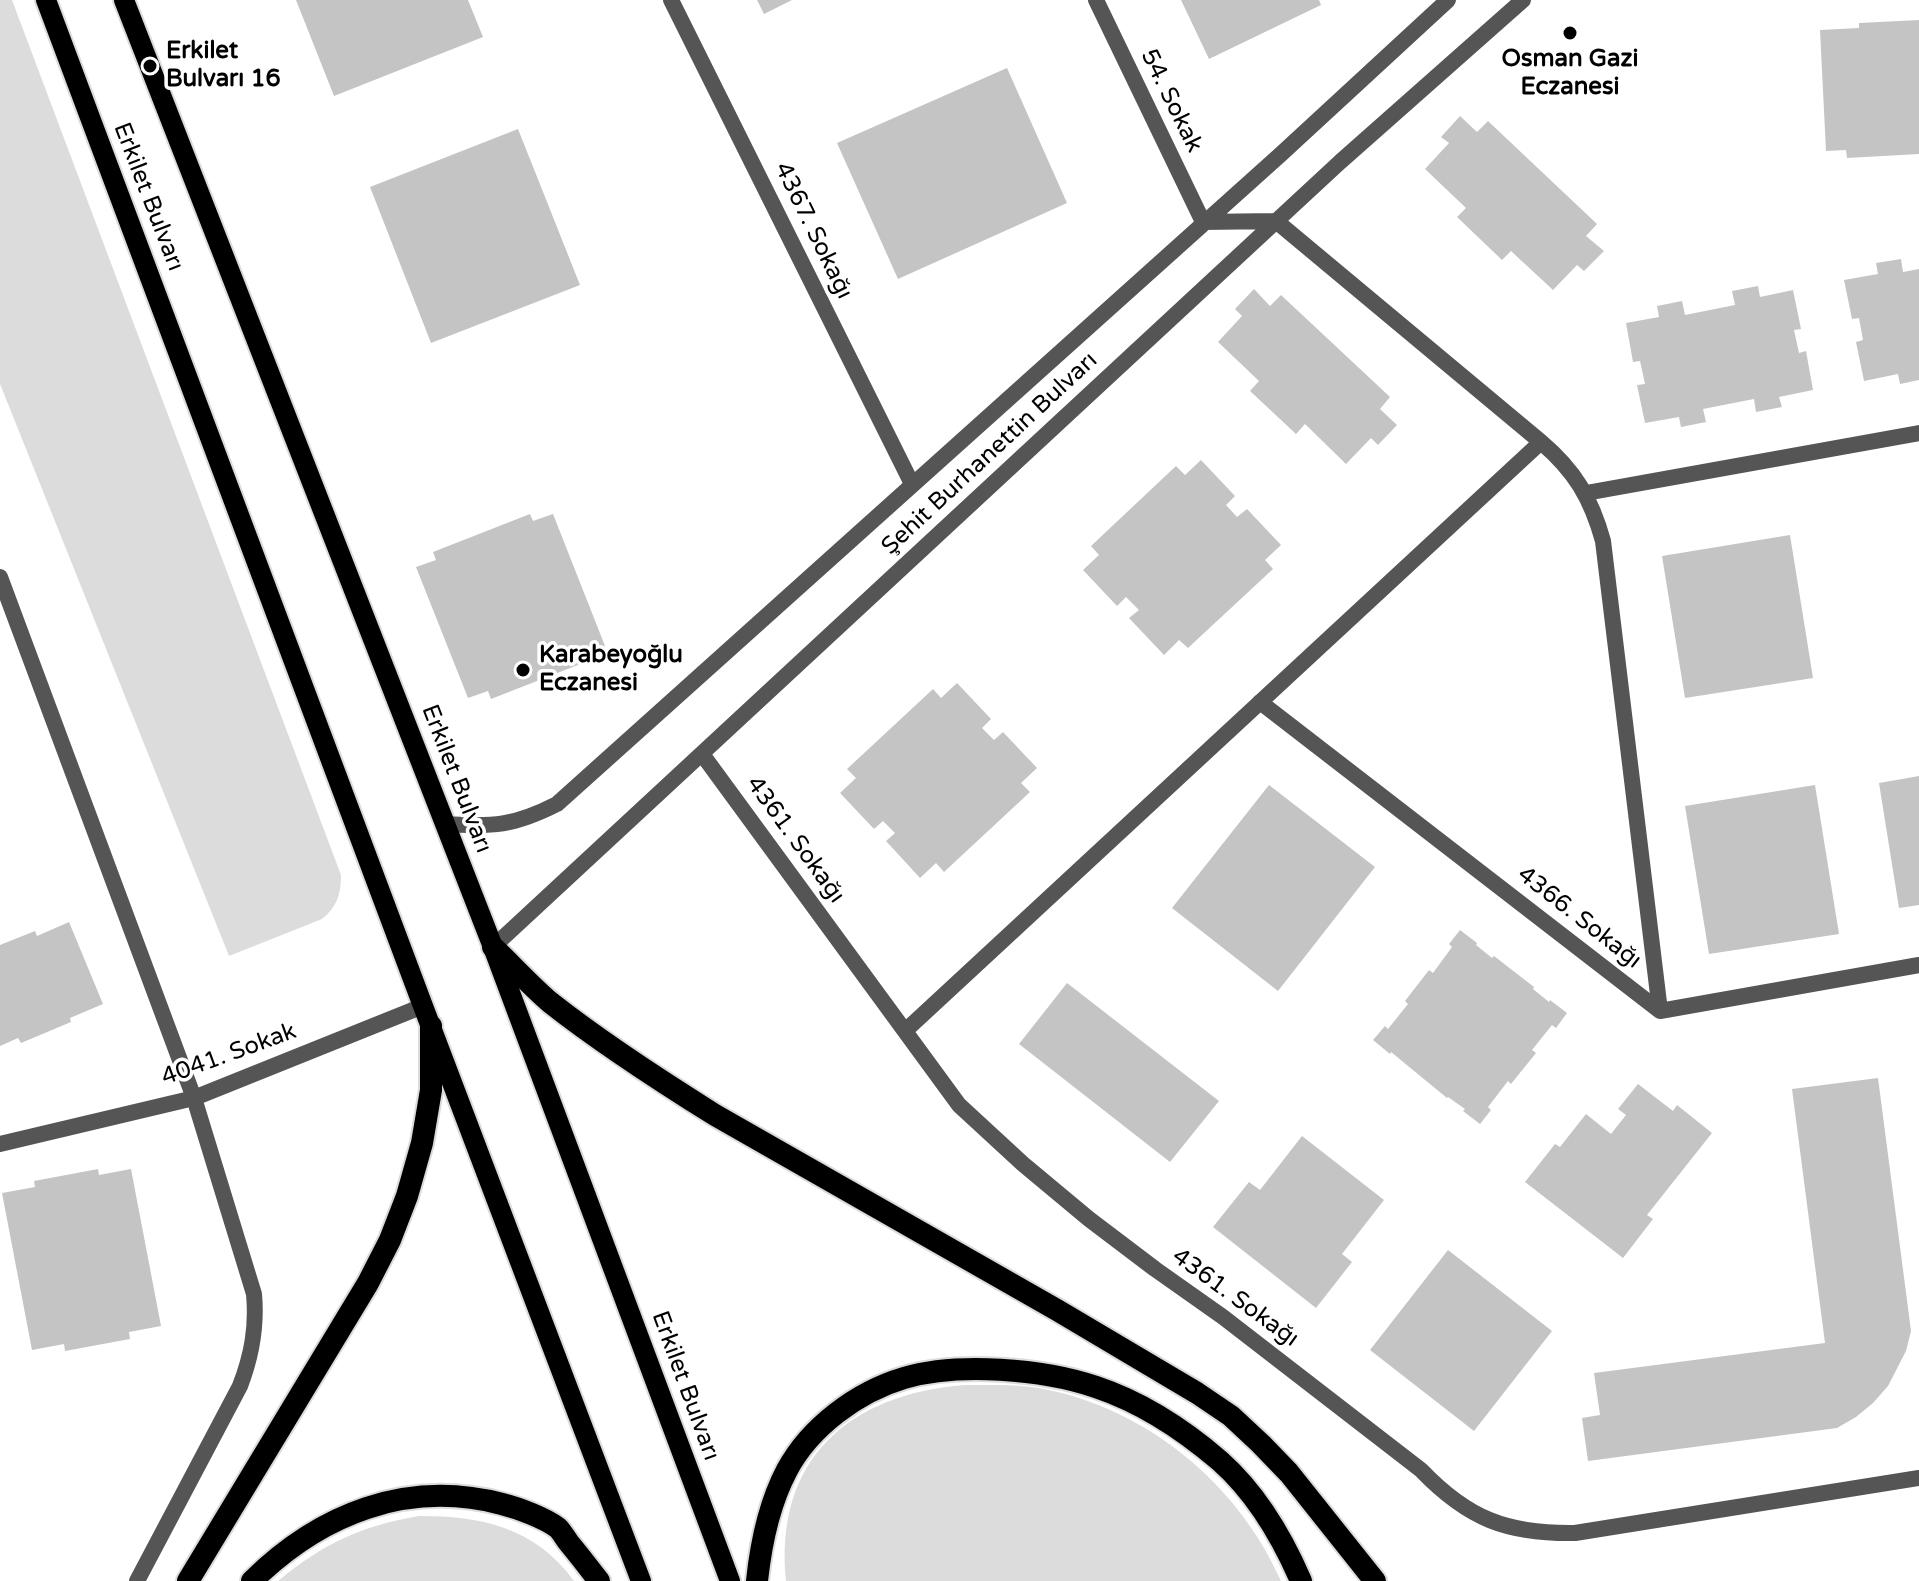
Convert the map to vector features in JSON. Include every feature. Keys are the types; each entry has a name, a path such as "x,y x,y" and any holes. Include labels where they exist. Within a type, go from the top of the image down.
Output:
{"highway":[{"path":"493,947 549,1001 660,1081 1057,1310 1231,1416 1289,1473 1375,1581"},
{"path":"188,1581 360,1296 390,1240 407,1196 431,1090 427,1016"},
{"path":"757,1581 759,1558 776,1497 787,1470 818,1429 859,1398 903,1378 976,1370 1057,1376 1131,1401 1165,1420 1222,1462 1243,1485 1279,1536 1301,1581"},
{"path":"252,1581 284,1552 337,1520 393,1500 439,1496 484,1499 534,1515 558,1528 599,1581"}],"main road":[{"name":"Erkilet Bulvarı","path":"46,0 641,1581"},
{"name":"Erkilet Bulvarı","path":"124,0 493,947 730,1581"}],"street":[{"name":"4367. Sokağı","path":"671,0 912,484"},
{"name":"54. Sokak","path":"1096,0 1203,222"},
{"name":"Şehit Burhanettin Bulvarı","path":"445,824 505,824 531,817 557,804 1280,155 1448,0"},
{"name":"Şehit Burhanettin Bulvarı","path":"493,947 1276,221 1523,0"},
{"path":"1203,222 1276,221 1541,442 1574,474 1586,493 1603,541 1660,1011 1919,965"},
{"path":"1586,493 1919,433"},
{"path":"905,1031 1541,442"},
{"path":"0,577 194,1098 252,1284 255,1336 240,1386 137,1581"},
{"name":"4366. Sokağı","path":"1260,702 1660,1011"},
{"name":"4361. Sokağı","path":"702,754 959,1105 1089,1219 1223,1317 1421,1470 1464,1507 1489,1521 1517,1530 1546,1534 1575,1533 1919,1478"},
{"name":"4041. Sokak","path":"0,1144 194,1098 427,1016"}],"shaded area":[{"path":"0,0 12,0 341,875 337,900 322,919 229,956 0,384"},
{"path":"965,1385 1039,1388 1115,1412 1151,1432 1184,1455 1240,1512 1263,1545 1281,1581 786,1581 785,1538 793,1500 807,1468 828,1441 854,1419 886,1402 924,1391"},
{"path":"419,1516 464,1519 505,1528 542,1548 574,1581 278,1581 343,1538 378,1525"}],"building":[{"path":"296,0 468,0 483,37 334,96"},
{"path":"757,0 792,0 764,14"},
{"path":"1181,0 1319,0 1321,5 1209,59"},
{"path":"1919,20 1919,154 1847,158 1846,150 1826,151 1820,30 1859,28 1859,23"},
{"path":"1007,68 1067,203 898,279 837,143"},
{"path":"1460,116 1477,132 1488,121 1597,224 1586,236 1604,251 1584,271 1577,265 1553,290 1511,251 1502,260 1457,217 1466,208 1425,169 1449,143 1441,137"},
{"path":"518,129 580,285 431,343 370,187"},
{"path":"1901,259 1903,272 1919,269 1919,380 1900,384 1898,374 1864,381 1856,342 1863,340 1859,318 1852,319 1844,280 1878,274 1876,263"},
{"path":"1758,286 1760,297 1793,290 1801,329 1794,330 1799,353 1806,351 1813,390 1779,397 1782,407 1756,412 1754,399 1703,409 1706,422 1681,427 1679,417 1645,423 1637,385 1645,384 1640,361 1633,362 1626,323 1659,317 1657,306 1682,301 1685,315 1735,305 1732,291"},
{"path":"1254,289 1270,306 1281,295 1390,397 1380,409 1397,425 1378,445 1371,438 1346,464 1305,424 1296,434 1250,391 1259,381 1218,342 1242,316 1235,309"},
{"path":"1201,460 1235,496 1226,505 1237,517 1247,509 1281,545 1265,560 1273,569 1188,648 1179,640 1164,655 1129,618 1139,610 1126,597 1117,606 1083,570 1099,555 1091,546 1176,466 1185,475"},
{"path":"530,514 533,521 553,514 605,646 585,654 588,661 491,699 488,691 468,698 416,567 436,560 433,552"},
{"path":"1790,535 1813,678 1685,698 1662,556"},
{"path":"957,683 991,719 982,728 994,740 1003,732 1037,768 1021,783 1030,792 944,872 936,863 920,878 886,841 895,833 883,821 874,829 840,793 856,778 847,769 933,689 941,698"},
{"path":"1919,776 1919,905 1899,908 1879,783"},
{"path":"1269,785 1375,867 1278,991 1172,908"},
{"path":"1815,785 1839,934 1709,954 1685,806"},
{"path":"69,922 103,1004 70,1018 71,1022 21,1043 18,1038 0,1046 0,945 35,931 37,936"},
{"path":"1460,930 1492,958 1494,956 1549,1002 1567,1013 1556,1028 1552,1025 1532,1050 1536,1053 1511,1084 1508,1081 1488,1107 1491,1110 1480,1124 1463,1111 1465,1109 1373,1040 1385,1026 1388,1029 1408,1004 1405,1001 1429,970 1433,973"},
{"path":"1067,983 1219,1101 1170,1162 1019,1044"},
{"path":"1878,1078 1911,1331 1906,1351 1888,1386 1856,1417 1837,1428 1588,1461 1582,1418 1600,1415 1594,1373 1825,1343 1792,1089"},
{"path":"1638,1084 1673,1111 1677,1105 1712,1133 1647,1215 1653,1219 1623,1258 1525,1182 1555,1144 1560,1147 1586,1114 1611,1134 1626,1115 1618,1109"},
{"path":"1302,1136 1384,1200 1342,1254 1352,1262 1316,1308 1213,1227 1249,1182 1260,1190"},
{"path":"98,1169 99,1175 131,1169 161,1326 129,1332 130,1339 65,1351 64,1344 32,1350 2,1193 35,1187 34,1181"},
{"path":"1448,1250 1552,1331 1474,1431 1370,1350"}],"place":[{"name":"Osman Gazi Eczanesi","path":"1570,33"},
{"name":"Erkilet Bulvarı 16","path":"150,66"},
{"name":"Karabeyoğlu Eczanesi","path":"523,670"}]}
